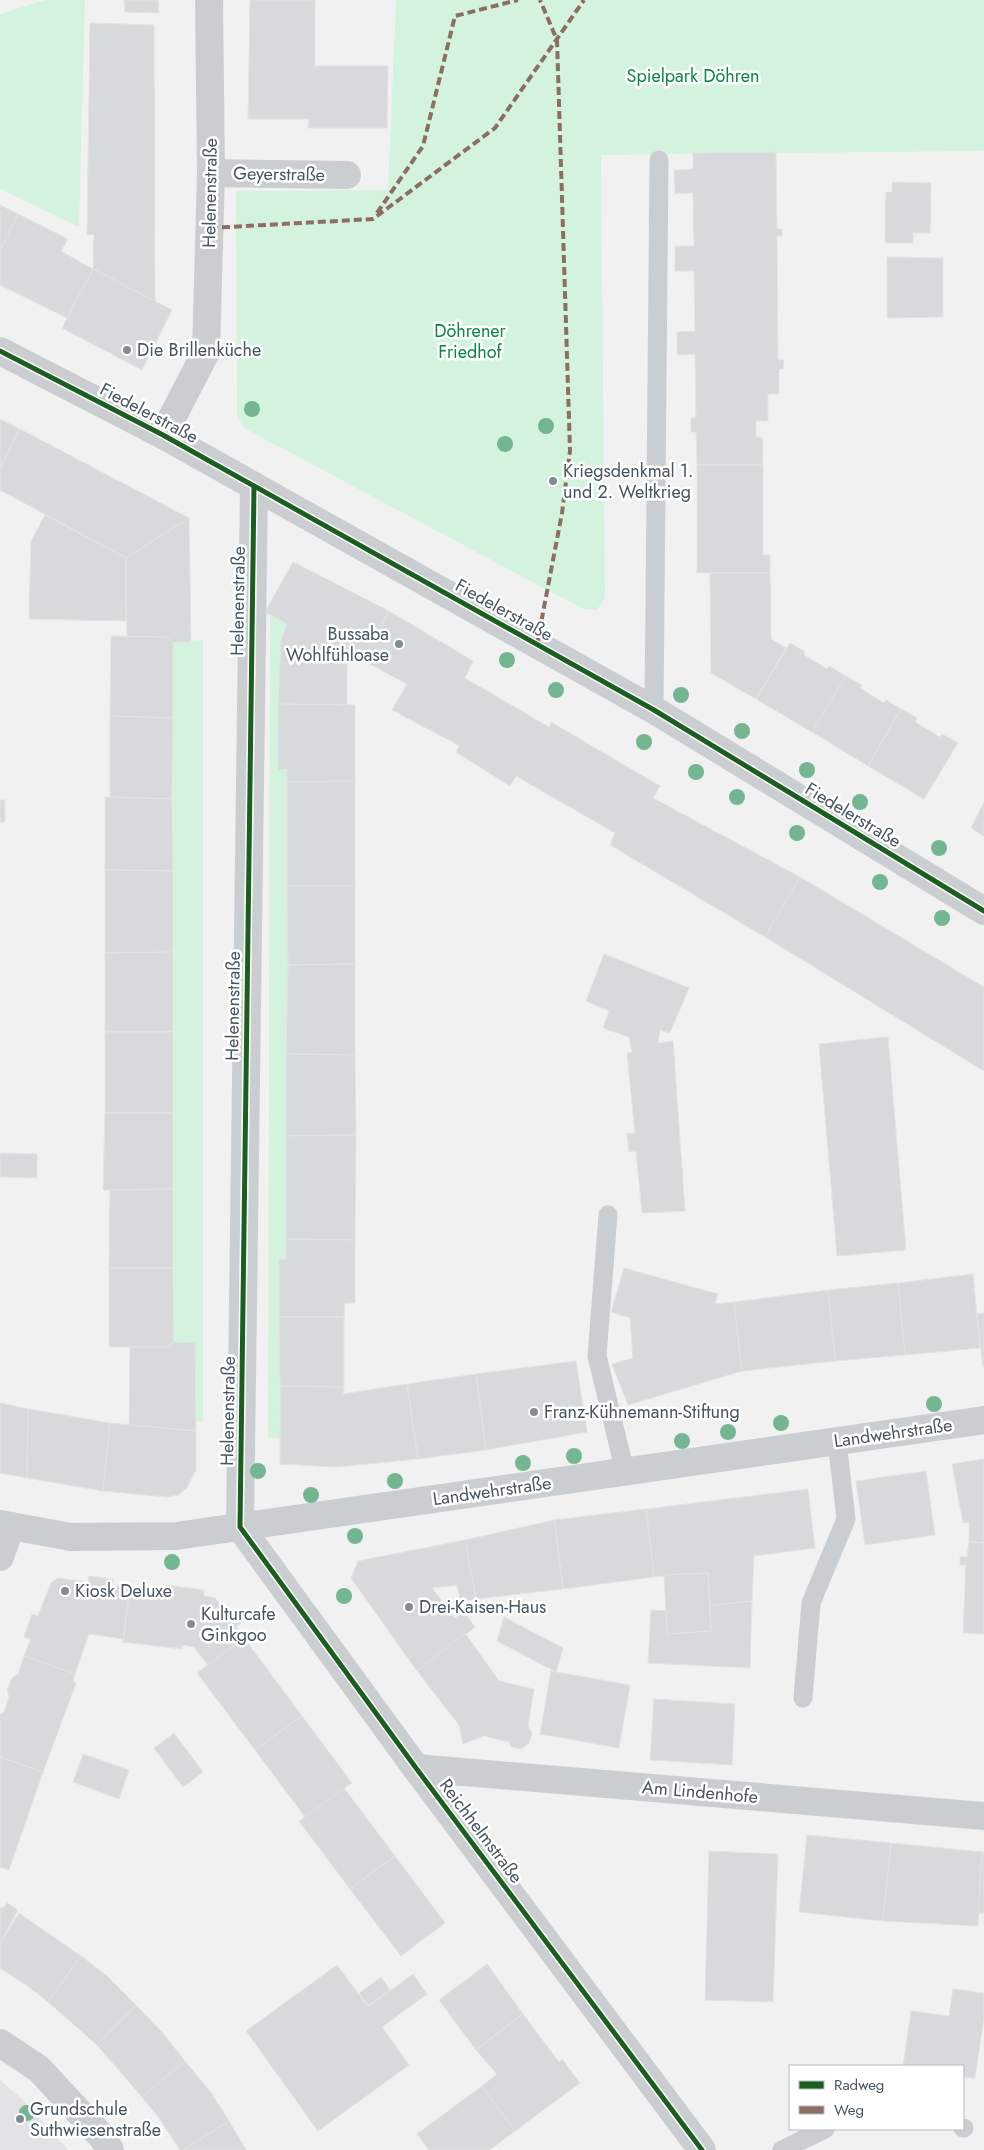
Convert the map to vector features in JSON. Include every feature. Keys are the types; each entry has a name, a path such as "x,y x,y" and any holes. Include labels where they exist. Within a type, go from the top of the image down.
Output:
{"street":[{"name":"Helenenstraße","path":"163,435 206,352 211,173 209,0"},
{"name":"Geyerstraße","path":"211,173 346,175"},
{"name":"Fiedelerstraße","path":"0,351 163,435 654,710 984,911"},
{"name":"Helenenstraße","path":"240,1527 254,486"},
{"name":"Landwehrstraße","path":"5,1525 71,1537 176,1536 984,1420"},
{"path":"0,1557 5,1525"},
{"name":"Reichhelmstraße","path":"240,1527 416,1768 702,2150"},
{"name":"Am Lindenhofe","path":"416,1768 984,1816"},
{"path":"0,2043 39,2069 103,2138 110,2150"}],"lane":[{"path":"654,710 659,160"},
{"path":"608,1214 597,1356 625,1472"},
{"path":"803,1698 811,1603 846,1519 837,1441"},
{"path":"782,2150 823,2130"}],"shaded area":[{"name":"Grundschule Suthwiesenstraße","path":"0,2080 23,2100 68,2150 0,2150"}],"green space":[{"path":"45,0 85,0 79,227 0,189 0,14"},
{"path":"396,0 984,0 984,151 601,155 605,598 597,610 583,609 244,428 237,416 236,191 388,190"},
{"path":"270,615 287,624 281,641 278,770 287,769 288,965 286,1259 279,1260 280,1438 268,1438"},
{"path":"203,640 203,1422 196,1421 195,1343 174,1342 173,642"}],"building":[{"path":"124,0 158,0 159,13 125,12"},
{"path":"250,0 315,0 315,66 388,66 387,128 308,128 309,119 248,119"},
{"path":"90,23 154,25 155,301 93,269 94,234 87,235"},
{"path":"776,152 777,229 782,229 782,236 777,236 778,360 784,360 783,369 779,369 779,394 768,394 768,421 756,421 756,437 762,437 763,465 697,465 696,432 691,432 691,418 696,418 695,354 677,355 677,332 695,331 694,271 675,271 675,246 694,246 693,193 675,194 674,170 693,169 693,153"},
{"path":"892,182 931,183 930,233 913,233 913,243 885,243 886,192 892,192"},
{"path":"0,205 18,214 0,251"},
{"path":"18,214 68,239 61,251 93,269 67,318 0,285 0,251"},
{"path":"887,257 943,258 943,317 887,318"},
{"path":"93,269 172,310 142,370 62,328"},
{"path":"0,419 20,429 0,469"},
{"path":"20,429 189,518 126,558 0,490 0,469"},
{"path":"697,465 763,465 763,555 770,555 770,573 697,573"},
{"path":"45,515 126,558 126,621 29,619 31,541"},
{"path":"189,518 191,642 173,642 166,637 127,637 126,558"},
{"path":"293,562 389,611 364,661 353,655 347,665 347,705 278,704 281,641 287,624 265,612"},
{"path":"710,573 770,573 771,639 786,648 756,699 711,673"},
{"path":"389,611 473,661 465,678 549,727 551,722 660,786 653,798 800,877 765,937 610,845 615,833 516,776 510,786 456,752 460,746 392,710 407,684 364,661"},
{"path":"111,636 166,637 173,642 173,718 110,716"},
{"path":"790,643 805,652 804,655 827,669 829,666 846,676 812,732 756,699"},
{"path":"846,676 862,685 860,688 884,703 886,700 901,709 868,766 812,732"},
{"path":"278,704 355,705 355,781 287,782 287,769 278,770"},
{"path":"901,709 917,718 915,722 940,737 942,734 958,743 924,799 868,766"},
{"path":"110,716 173,718 172,799 110,797"},
{"path":"355,781 355,886 287,886 287,782"},
{"path":"105,797 172,799 173,871 105,870"},
{"path":"0,800 5,800 5,822 0,822"},
{"path":"984,802 984,836 971,828"},
{"path":"105,870 173,871 173,952 105,953"},
{"path":"800,877 984,987 984,1071 765,937"},
{"path":"287,886 355,886 355,964 288,965"},
{"path":"173,952 173,1032 105,1032 105,953"},
{"path":"604,954 689,988 670,1033 660,1030 658,1043 673,1041 685,1211 642,1213 636,1151 629,1152 627,1134 635,1133 627,1053 632,1052 629,1037 603,1028 609,1011 586,1001"},
{"path":"355,964 355,1055 286,1054 288,965"},
{"path":"105,1032 173,1032 173,1113 105,1113"},
{"path":"888,1037 906,1250 837,1256 819,1044"},
{"path":"286,1054 355,1055 356,1135 286,1136"},
{"path":"105,1113 173,1113 173,1189 103,1190"},
{"path":"356,1135 355,1240 286,1239 286,1136"},
{"path":"0,1153 37,1154 37,1178 0,1177"},
{"path":"173,1189 173,1268 109,1268 110,1190"},
{"path":"286,1239 355,1240 355,1303 345,1303 344,1317 279,1317 279,1259 286,1259"},
{"path":"109,1268 173,1268 174,1342 168,1347 109,1347"},
{"path":"624,1268 718,1294 715,1304 734,1302 742,1371 628,1405 612,1364 633,1358 630,1318 611,1312"},
{"path":"973,1274 980,1348 905,1355 898,1283"},
{"path":"898,1283 905,1355 835,1361 828,1290"},
{"path":"828,1290 835,1361 742,1371 734,1302"},
{"path":"984,1313 984,1366 983,1367 977,1314"},
{"path":"279,1317 344,1317 344,1387 280,1386"},
{"path":"174,1342 195,1343 196,1431 129,1426 130,1347 168,1347"},
{"path":"576,1361 587,1432 486,1450 476,1374"},
{"path":"476,1374 486,1450 418,1459 407,1384"},
{"path":"407,1384 418,1459 336,1467 280,1464 280,1386 344,1387 343,1394"},
{"path":"0,1403 28,1409 27,1478 0,1473"},
{"path":"28,1409 110,1423 103,1491 27,1478"},
{"path":"110,1423 196,1431 196,1470 186,1489 178,1495 167,1497 103,1491"},
{"path":"984,1459 984,1543 969,1542 969,1522 963,1523 952,1464"},
{"path":"926,1471 935,1535 865,1545 856,1481"},
{"path":"808,1489 815,1548 754,1556 752,1601 710,1606 708,1573 654,1577 646,1509"},
{"path":"646,1509 654,1577 563,1589 554,1520"},
{"path":"554,1520 563,1589 476,1599 465,1540"},
{"name":"Drei-Kaisen-Haus","path":"465,1540 476,1599 461,1602 457,1585 432,1588 455,1618 464,1612 475,1627 417,1671 351,1578 358,1561"},
{"path":"969,1542 984,1543 984,1634 963,1633 966,1565 960,1565 960,1557 967,1557"},
{"path":"708,1573 711,1631 667,1634 664,1575"},
{"path":"89,1576 113,1579 112,1585 130,1587 123,1639 89,1634 75,1674 24,1656 31,1639 24,1637 32,1614 38,1616 51,1583 58,1578 88,1582"},
{"path":"166,1585 204,1590 204,1596 215,1598 223,1609 228,1605 241,1623 236,1627 244,1638 208,1665 194,1647 182,1645 182,1649 123,1642 130,1587 165,1591"},
{"path":"752,1601 750,1668 648,1663 651,1610 666,1611 667,1634 711,1631 710,1606"},
{"path":"504,1617 563,1648 556,1672 497,1641"},
{"path":"465,1633 499,1681 534,1689 528,1726 532,1733 529,1743 522,1749 511,1747 509,1742 484,1736 463,1744 459,1725 417,1671"},
{"path":"244,1638 302,1716 255,1750 197,1673"},
{"path":"24,1656 75,1674 73,1681 76,1683 43,1772 0,1757 0,1714 4,1712 9,1697 7,1690 12,1678 18,1674"},
{"path":"551,1671 630,1685 619,1748 540,1734"},
{"path":"654,1699 735,1704 732,1765 650,1760"},
{"path":"302,1716 352,1783 305,1817 255,1750"},
{"path":"174,1733 203,1772 183,1787 154,1748"},
{"path":"83,1754 129,1770 119,1799 73,1782"},
{"path":"0,1757 43,1772 9,1870 0,1867"},
{"path":"344,1788 395,1856 350,1889 299,1821"},
{"path":"807,1835 891,1843 883,1921 799,1912"},
{"path":"891,1843 982,1852 978,1926 883,1921"},
{"path":"709,1851 778,1854 773,2002 705,2000"},
{"path":"982,1852 984,1853 984,1914 978,1913"},
{"path":"395,1856 445,1923 401,1956 350,1889"},
{"path":"7,1903 18,1910 0,1944 0,1907 3,1908"},
{"path":"19,1913 81,1956 48,2002 0,1968 0,1944"},
{"path":"81,1956 106,1975 136,2005 97,2045 48,2002"},
{"path":"487,1964 523,2014 476,2050 439,2000"},
{"path":"337,1965 368,2007 413,1974 427,1994 382,2027 409,2065 318,2131 246,2031"},
{"path":"381,1977 390,1990 368,2006 359,1993"},
{"path":"953,1989 984,1993 984,2017 975,2078 964,2077 964,2065 903,2065 911,2011 949,2016"},
{"path":"136,2005 162,2032 185,2061 142,2097 97,2045"},
{"path":"523,2014 559,2062 562,2059 580,2083 515,2131 482,2086 497,2074 476,2050"},
{"path":"185,2061 212,2094 229,2121 183,2150 180,2150 159,2118 142,2097"},
{"path":"482,2086 515,2131 490,2150 429,2150 417,2134"},
{"path":"229,2121 246,2150 183,2150"}],"marked path":[{"path":"377,213 423,146 455,16 518,0"},
{"path":"537,644 562,513 570,451 557,40 540,0"},
{"path":"210,228 373,219 495,128 584,0"}],"cycle path":[{"path":"0,351 163,435 654,710 984,911"},
{"path":"254,486 240,1527 416,1768 702,2150"}],"place":[{"name":"Die Brillenküche","path":"127,350"},
{"name":"Kriegsdenkmal 1. und 2. Weltkrieg","path":"553,481"},
{"name":"Bussaba Wohlfühloase","path":"399,644"},
{"name":"Franz-Kühnemann-Stiftung","path":"534,1412"},
{"name":"Kiosk Deluxe","path":"65,1591"},
{"name":"Drei-Kaisen-Haus","path":"409,1607"},
{"name":"Kulturcafe Ginkgoo","path":"191,1624"},
{"name":"Grundschule Suthwiesenstraße","path":"20,2119"}],"park label":[{"name":"Spielpark Döhren","path":"693,76"},
{"name":"Döhrener Friedhof","path":"470,341"}]}
